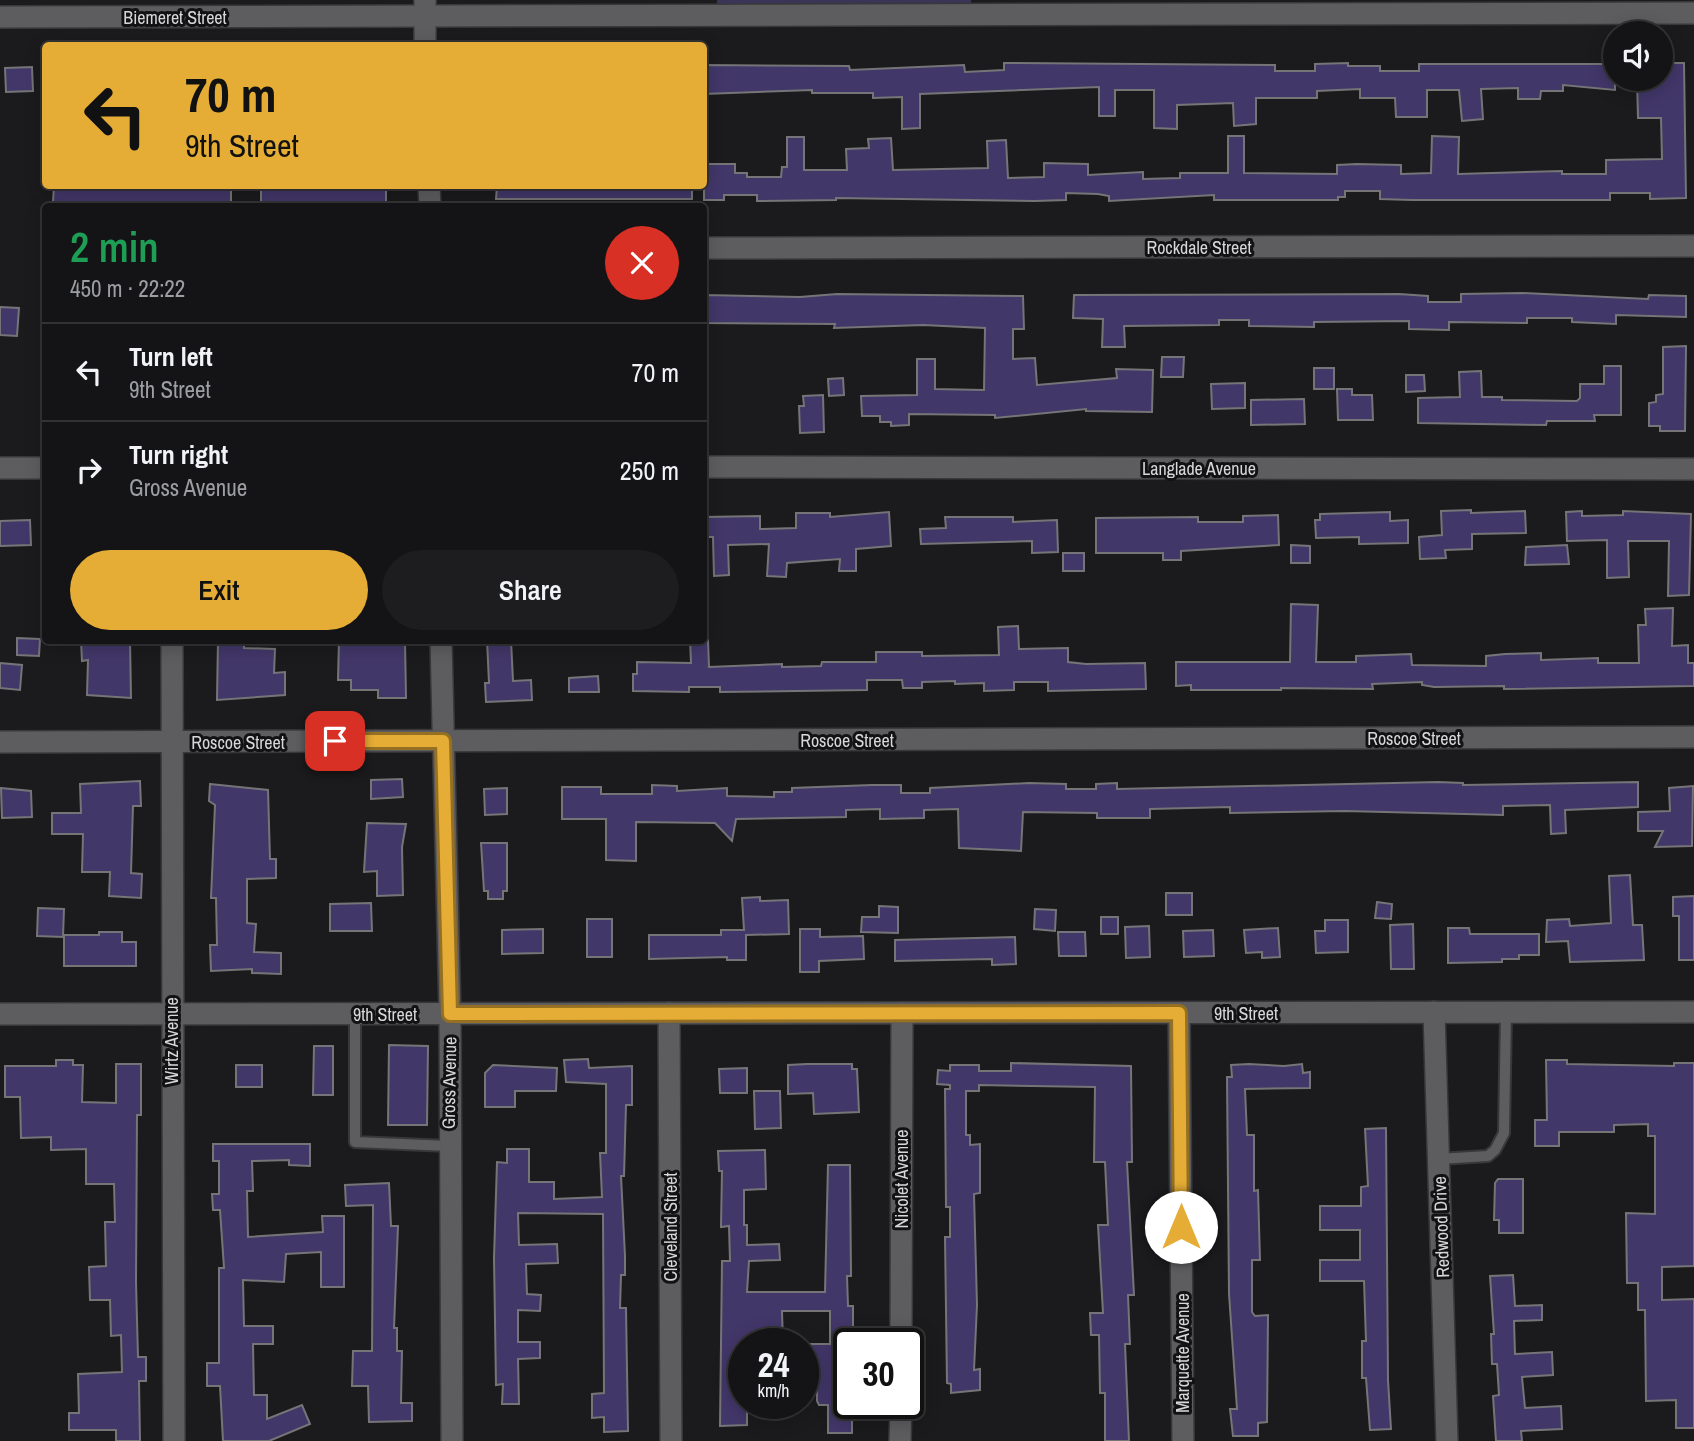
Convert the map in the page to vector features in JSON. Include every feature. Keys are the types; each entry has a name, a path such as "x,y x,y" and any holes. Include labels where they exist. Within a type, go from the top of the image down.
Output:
{"street":[{"name":"Biemeret Street","path":"0,17 177,8 1484,7 1694,13"},
{"path":"425,8 425,42"},
{"name":"Rockdale Street","path":"707,248 1694,246"},
{"name":"Langlade Avenue","path":"707,467 1694,469"},
{"path":"0,468 42,468"},
{"name":"Wirtz Avenue","path":"172,644 174,1441"},
{"name":"Gross Avenue","path":"441,644 450,1014 452,1441"},
{"name":"Roscoe Street","path":"0,743 1694,737"},
{"name":"Redwood Drive","path":"1434,1012 1447,1441"},
{"name":"9th Street","path":"0,1014 1694,1012"},
{"name":"Cleveland Street","path":"670,1013 671,1441"},
{"name":"Nicolet Avenue","path":"901,1328 902,1013"},
{"name":"Marquette Avenue","path":"1179,1013 1182,1441"},
{"path":"901,1419 901,1441"}],"lane":[{"path":"1438,1159 1488,1156 1500,1142 1504,1133 1506,1012"},
{"path":"355,1014 355,1142 449,1146"}],"shaded area":[{"path":"717,0 971,0 971,15 717,15"}],"building":[{"path":"1004,63 1275,65 1275,71 1315,71 1315,64 1348,63 1348,66 1380,66 1380,71 1419,71 1419,64 1603,64 1603,89 1563,85 1563,91 1541,91 1540,99 1518,99 1518,88 1481,89 1483,119 1462,121 1459,90 1427,90 1427,117 1396,117 1395,98 1360,98 1360,89 1317,91 1317,98 1256,98 1256,124 1234,126 1233,103 1177,105 1177,129 1154,128 1154,90 1115,90 1115,116 1099,116 1099,87 920,94 920,128 902,129 902,97 873,98 873,93 812,93 812,90 707,94 707,65 849,66 850,70 964,65 965,72 1004,70"},
{"path":"1673,63 1684,63 1686,198 1650,199 1650,193 1610,193 1610,200 1412,200 1380,199 1380,191 1345,191 1345,197 1338,197 1338,200 1214,200 1214,195 1109,201 1109,196 1066,193 1066,200 1035,201 836,198 757,201 757,195 724,195 724,200 704,200 707,164 735,164 735,173 747,173 747,177 781,177 782,167 787,167 787,137 804,137 804,170 847,170 846,149 869,148 868,139 891,138 893,170 988,168 987,141 1006,140 1008,178 1044,177 1044,163 1088,164 1088,175 1143,172 1143,179 1180,178 1180,173 1228,173 1228,136 1244,136 1244,173 1337,174 1337,165 1357,164 1401,165 1401,174 1431,173 1432,136 1459,137 1458,174 1562,171 1562,174 1606,174 1606,160 1662,159 1661,118 1638,118 1637,91 1673,91"},
{"path":"32,67 33,91 6,92 5,68"},
{"path":"54,189 231,189 231,202 53,202"},
{"path":"261,189 386,189 386,203 261,203"},
{"path":"497,189 692,189 692,199 496,199"},
{"path":"1522,293 1648,299 1649,295 1686,296 1686,317 1616,315 1616,324 1572,322 1572,318 1527,318 1527,323 1449,322 1449,330 1409,329 1409,321 1314,322 1314,327 1249,326 1249,320 1219,320 1219,325 1124,326 1125,347 1102,347 1103,319 1073,318 1074,295 1399,294 1428,296 1428,302 1461,302 1461,294"},
{"path":"837,294 1023,296 1024,329 1013,329 1013,359 1035,358 1037,385 1117,378 1116,369 1153,370 1152,412 1086,409 995,418 995,415 909,414 909,425 891,426 891,422 880,422 880,416 862,416 861,396 917,395 917,359 935,359 935,389 984,390 985,328 923,325 834,328 835,324 707,323 707,295 800,297"},
{"path":"0,307 19,308 17,336 0,335"},
{"path":"1686,346 1685,431 1660,431 1660,426 1649,426 1649,403 1656,402 1656,395 1663,394 1663,347"},
{"path":"1162,357 1184,357 1183,377 1161,377"},
{"path":"1604,366 1621,366 1621,415 1594,415 1595,421 1547,421 1546,425 1418,423 1418,398 1460,397 1459,372 1481,371 1482,397 1502,397 1502,400 1577,401 1580,398 1580,384 1604,384"},
{"path":"1314,368 1334,368 1334,389 1314,389"},
{"path":"1406,375 1424,375 1425,391 1406,392"},
{"path":"843,378 844,395 829,396 828,379"},
{"path":"1245,383 1245,408 1212,409 1211,384"},
{"path":"1337,389 1352,389 1352,395 1372,395 1373,420 1338,420"},
{"path":"823,395 824,432 800,433 799,406 804,406 803,396"},
{"path":"1304,399 1305,424 1251,425 1251,400"},
{"path":"1471,510 1471,513 1525,511 1526,533 1472,534 1472,549 1445,550 1446,558 1420,559 1419,537 1442,535 1441,511"},
{"path":"1582,511 1582,516 1623,515 1623,511 1691,514 1689,595 1668,596 1669,541 1628,541 1629,577 1607,578 1607,540 1567,541 1566,512"},
{"path":"889,512 891,546 856,549 856,571 839,571 840,559 787,563 786,577 767,576 769,544 728,545 729,575 714,576 713,537 707,537 707,517 760,516 760,529 796,528 796,513 830,513 830,517"},
{"path":"1390,512 1390,521 1408,520 1408,543 1359,544 1359,537 1316,538 1315,520 1320,520 1320,514"},
{"path":"1278,515 1279,545 1181,551 1181,560 1163,560 1163,553 1096,553 1096,518 1198,517 1198,522 1243,522 1243,516"},
{"path":"945,517 1013,517 1013,522 1057,520 1058,552 1032,553 1032,541 921,544 920,529 946,528"},
{"path":"30,520 31,545 0,546 0,521"},
{"path":"1291,545 1310,546 1310,563 1291,563"},
{"path":"1567,545 1569,564 1525,565 1526,547"},
{"path":"1063,553 1084,553 1084,571 1063,571"},
{"path":"1291,604 1318,605 1316,662 1356,662 1356,656 1411,654 1412,665 1486,666 1486,656 1541,653 1541,660 1598,658 1598,663 1639,663 1638,625 1646,625 1645,609 1673,608 1672,646 1688,645 1688,663 1694,663 1694,686 1504,689 1504,686 1434,687 1422,685 1422,682 1372,684 1373,689 1191,690 1191,685 1176,686 1176,662 1290,662"},
{"path":"1018,626 1019,649 1068,648 1068,662 1145,663 1146,689 1048,691 1048,682 1014,682 1014,690 984,691 984,683 922,682 922,688 903,688 902,680 867,680 867,690 720,692 720,687 689,687 689,692 633,691 633,674 637,674 637,662 691,663 690,644 707,644 707,640 709,667 782,664 782,667 821,666 822,662 876,662 876,652 922,652 922,656 999,655 998,627"},
{"path":"17,638 40,639 39,656 17,655"},
{"path":"81,644 130,644 131,698 87,695 88,660 82,661"},
{"path":"218,644 244,644 244,648 275,649 274,673 285,672 285,695 217,700"},
{"path":"339,644 405,644 406,698 378,698 378,690 351,690 351,680 338,680"},
{"path":"487,644 511,644 513,681 531,680 532,700 486,702 485,683 489,683"},
{"path":"0,663 22,665 20,690 0,688"},
{"path":"598,676 599,692 569,692 569,678"},
{"path":"402,779 403,797 371,799 371,780"},
{"path":"140,781 141,806 133,806 131,873 142,874 141,898 109,896 110,872 82,872 83,834 52,834 52,813 81,813 80,784"},
{"path":"1438,782 1463,785 1638,782 1638,807 1565,810 1566,833 1551,834 1550,805 1503,806 1503,815 1345,811 1230,813 1230,807 1150,809 1150,818 1097,818 1097,813 1023,812 1021,851 959,848 958,809 924,810 924,818 880,819 880,809 846,810 846,817 736,819 732,841 715,823 636,822 636,861 606,860 606,819 562,819 562,787 601,787 601,794 652,794 652,785 677,786 677,791 727,788 727,796 774,797 774,792 792,792 792,788 872,785 901,785 901,793 930,793 930,788 1029,783 1066,784 1066,789 1096,789 1096,784 1117,783 1117,789"},
{"path":"210,784 268,790 270,859 276,859 276,878 247,879 247,923 256,924 254,952 281,953 281,974 252,973 252,969 211,971 210,945 217,945 216,898 211,898 215,805 209,801"},
{"path":"1693,786 1692,846 1655,847 1663,831 1638,831 1638,812 1670,811 1669,788"},
{"path":"1,788 31,791 32,817 2,818"},
{"path":"507,788 507,814 485,815 484,789"},
{"path":"367,823 406,824 402,847 403,895 377,896 377,871 364,872"},
{"path":"481,843 507,843 507,891 503,891 503,899 488,899 488,891 484,891"},
{"path":"1630,875 1633,925 1642,925 1644,960 1570,962 1568,941 1546,942 1547,920 1569,919 1570,926 1611,923 1609,876"},
{"path":"1166,893 1192,893 1192,915 1166,915"},
{"path":"1694,896 1694,960 1679,960 1679,916 1673,916 1673,897"},
{"path":"760,897 760,901 788,900 789,934 746,935 746,960 727,960 727,957 649,959 649,935 721,935 721,930 744,930 742,898"},
{"path":"1377,902 1392,904 1391,919 1375,918"},
{"path":"371,903 372,931 330,931 330,904"},
{"path":"879,906 898,907 898,933 861,932 862,917 879,917"},
{"path":"38,908 64,909 63,937 37,936"},
{"path":"1035,909 1056,910 1055,931 1034,929"},
{"path":"1101,917 1118,917 1118,934 1101,934"},
{"path":"587,919 612,919 612,957 587,957"},
{"path":"1325,920 1348,920 1348,952 1316,953 1315,931 1325,931"},
{"path":"1413,924 1414,969 1391,969 1390,925"},
{"path":"1149,926 1150,957 1126,958 1125,927"},
{"path":"1278,928 1280,957 1262,958 1262,952 1246,953 1244,930"},
{"path":"1448,928 1469,928 1470,934 1539,934 1539,955 1519,955 1519,959 1502,959 1502,962 1448,963"},
{"path":"543,929 543,953 502,954 502,930"},
{"path":"800,929 820,929 820,937 863,936 864,959 819,961 819,972 800,972"},
{"path":"1213,930 1214,956 1184,957 1183,931"},
{"path":"99,932 122,932 122,942 136,942 136,966 64,966 64,935 99,935"},
{"path":"1058,932 1085,932 1086,956 1059,956"},
{"path":"1015,937 1016,964 992,965 992,959 895,961 895,940"},
{"path":"389,1045 428,1046 427,1125 388,1125"},
{"path":"314,1046 333,1046 333,1095 313,1095"},
{"path":"588,1059 589,1068 632,1066 632,1105 626,1105 624,1176 621,1176 625,1275 621,1275 620,1308 626,1308 628,1431 604,1432 604,1417 592,1418 592,1394 604,1393 603,1214 518,1213 519,1245 557,1244 558,1263 526,1264 527,1294 541,1295 540,1311 518,1310 518,1342 540,1342 540,1358 518,1359 519,1404 502,1404 503,1384 496,1385 494,1258 497,1162 507,1163 507,1149 529,1149 529,1182 554,1182 554,1199 602,1197 600,1153 606,1153 606,1084 566,1082 564,1060"},
{"path":"56,1060 73,1060 73,1065 83,1065 82,1102 116,1103 116,1064 141,1064 141,1115 137,1115 136,1282 138,1357 146,1357 146,1381 139,1381 140,1441 116,1441 116,1430 69,1430 69,1413 79,1413 78,1374 122,1372 121,1335 111,1336 110,1300 90,1300 89,1267 106,1266 105,1222 115,1222 114,1184 86,1184 86,1149 51,1150 51,1137 21,1138 20,1097 5,1097 5,1066 56,1066"},
{"path":"1546,1060 1567,1060 1567,1064 1674,1066 1674,1063 1694,1063 1694,1266 1662,1267 1662,1300 1694,1299 1694,1428 1676,1428 1676,1400 1646,1401 1645,1310 1638,1310 1638,1283 1627,1283 1626,1213 1655,1214 1655,1136 1648,1136 1648,1124 1614,1125 1614,1132 1559,1132 1559,1146 1535,1146 1535,1120 1547,1120"},
{"path":"1011,1063 1131,1066 1132,1162 1127,1162 1134,1295 1128,1295 1130,1344 1125,1344 1129,1441 1105,1441 1105,1393 1100,1393 1099,1335 1091,1335 1090,1313 1103,1313 1098,1225 1108,1225 1105,1162 1094,1162 1095,1087 979,1085 979,1091 966,1091 966,1135 970,1135 970,1145 980,1144 980,1193 974,1194 977,1305 974,1370 980,1369 980,1390 951,1393 951,1384 947,1383 945,1237 950,1237 950,1207 946,1207 945,1089 950,1089 950,1085 937,1084 938,1070 950,1071 950,1065 979,1065 979,1071 1011,1071"},
{"path":"852,1064 852,1069 857,1069 859,1112 814,1114 813,1093 788,1094 788,1065"},
{"path":"1302,1064 1303,1073 1310,1072 1310,1088 1245,1089 1247,1135 1254,1135 1254,1191 1258,1190 1260,1260 1252,1260 1252,1312 1255,1316 1268,1315 1267,1422 1258,1423 1258,1436 1233,1436 1230,1409 1237,1409 1229,1294 1227,1077 1232,1077 1231,1065"},
{"path":"236,1065 262,1065 262,1087 236,1087"},
{"path":"493,1065 557,1068 556,1091 515,1091 515,1107 485,1107 485,1073"},
{"path":"747,1068 747,1093 720,1093 719,1069"},
{"path":"754,1091 780,1091 781,1128 755,1129"},
{"path":"1386,1128 1388,1380 1391,1429 1370,1430 1366,1378 1362,1378 1362,1341 1366,1341 1364,1281 1320,1281 1320,1260 1360,1260 1360,1230 1320,1230 1320,1206 1361,1206 1361,1187 1368,1186 1365,1129"},
{"path":"213,1144 310,1144 310,1166 289,1165 289,1160 252,1161 253,1191 247,1191 248,1237 323,1232 322,1216 344,1216 344,1287 321,1287 321,1252 286,1254 284,1282 243,1280 244,1326 273,1326 273,1344 253,1344 254,1395 267,1395 267,1419 302,1405 310,1424 269,1441 223,1441 220,1386 207,1386 207,1363 219,1363 219,1268 224,1268 220,1210 213,1210 212,1194 219,1194 219,1161 213,1161"},
{"path":"765,1150 766,1189 744,1190 744,1225 747,1225 747,1245 779,1244 780,1260 749,1261 747,1292 825,1292 828,1165 850,1165 851,1276 847,1276 848,1306 853,1306 853,1328 833,1328 833,1419 852,1419 852,1433 828,1433 828,1405 819,1405 819,1344 830,1344 830,1311 782,1311 783,1328 728,1328 728,1419 747,1419 747,1425 720,1426 722,1261 730,1261 729,1226 721,1227 722,1171 719,1171 718,1151"},
{"path":"1498,1179 1523,1179 1523,1233 1499,1233 1499,1220 1494,1220 1495,1183"},
{"path":"389,1183 391,1226 398,1226 394,1328 397,1328 397,1351 402,1351 401,1403 412,1403 412,1421 369,1422 368,1386 352,1386 353,1351 372,1351 373,1205 346,1206 345,1185"},
{"path":"1513,1275 1515,1306 1542,1305 1542,1320 1514,1321 1515,1354 1552,1352 1553,1375 1522,1377 1525,1408 1561,1406 1562,1429 1521,1431 1522,1441 1496,1441 1493,1396 1499,1395 1497,1364 1492,1364 1491,1334 1494,1334 1490,1276"}],"route":[{"path":"335,741 443,741 450,1014 1179,1013 1181,1227"}]}
